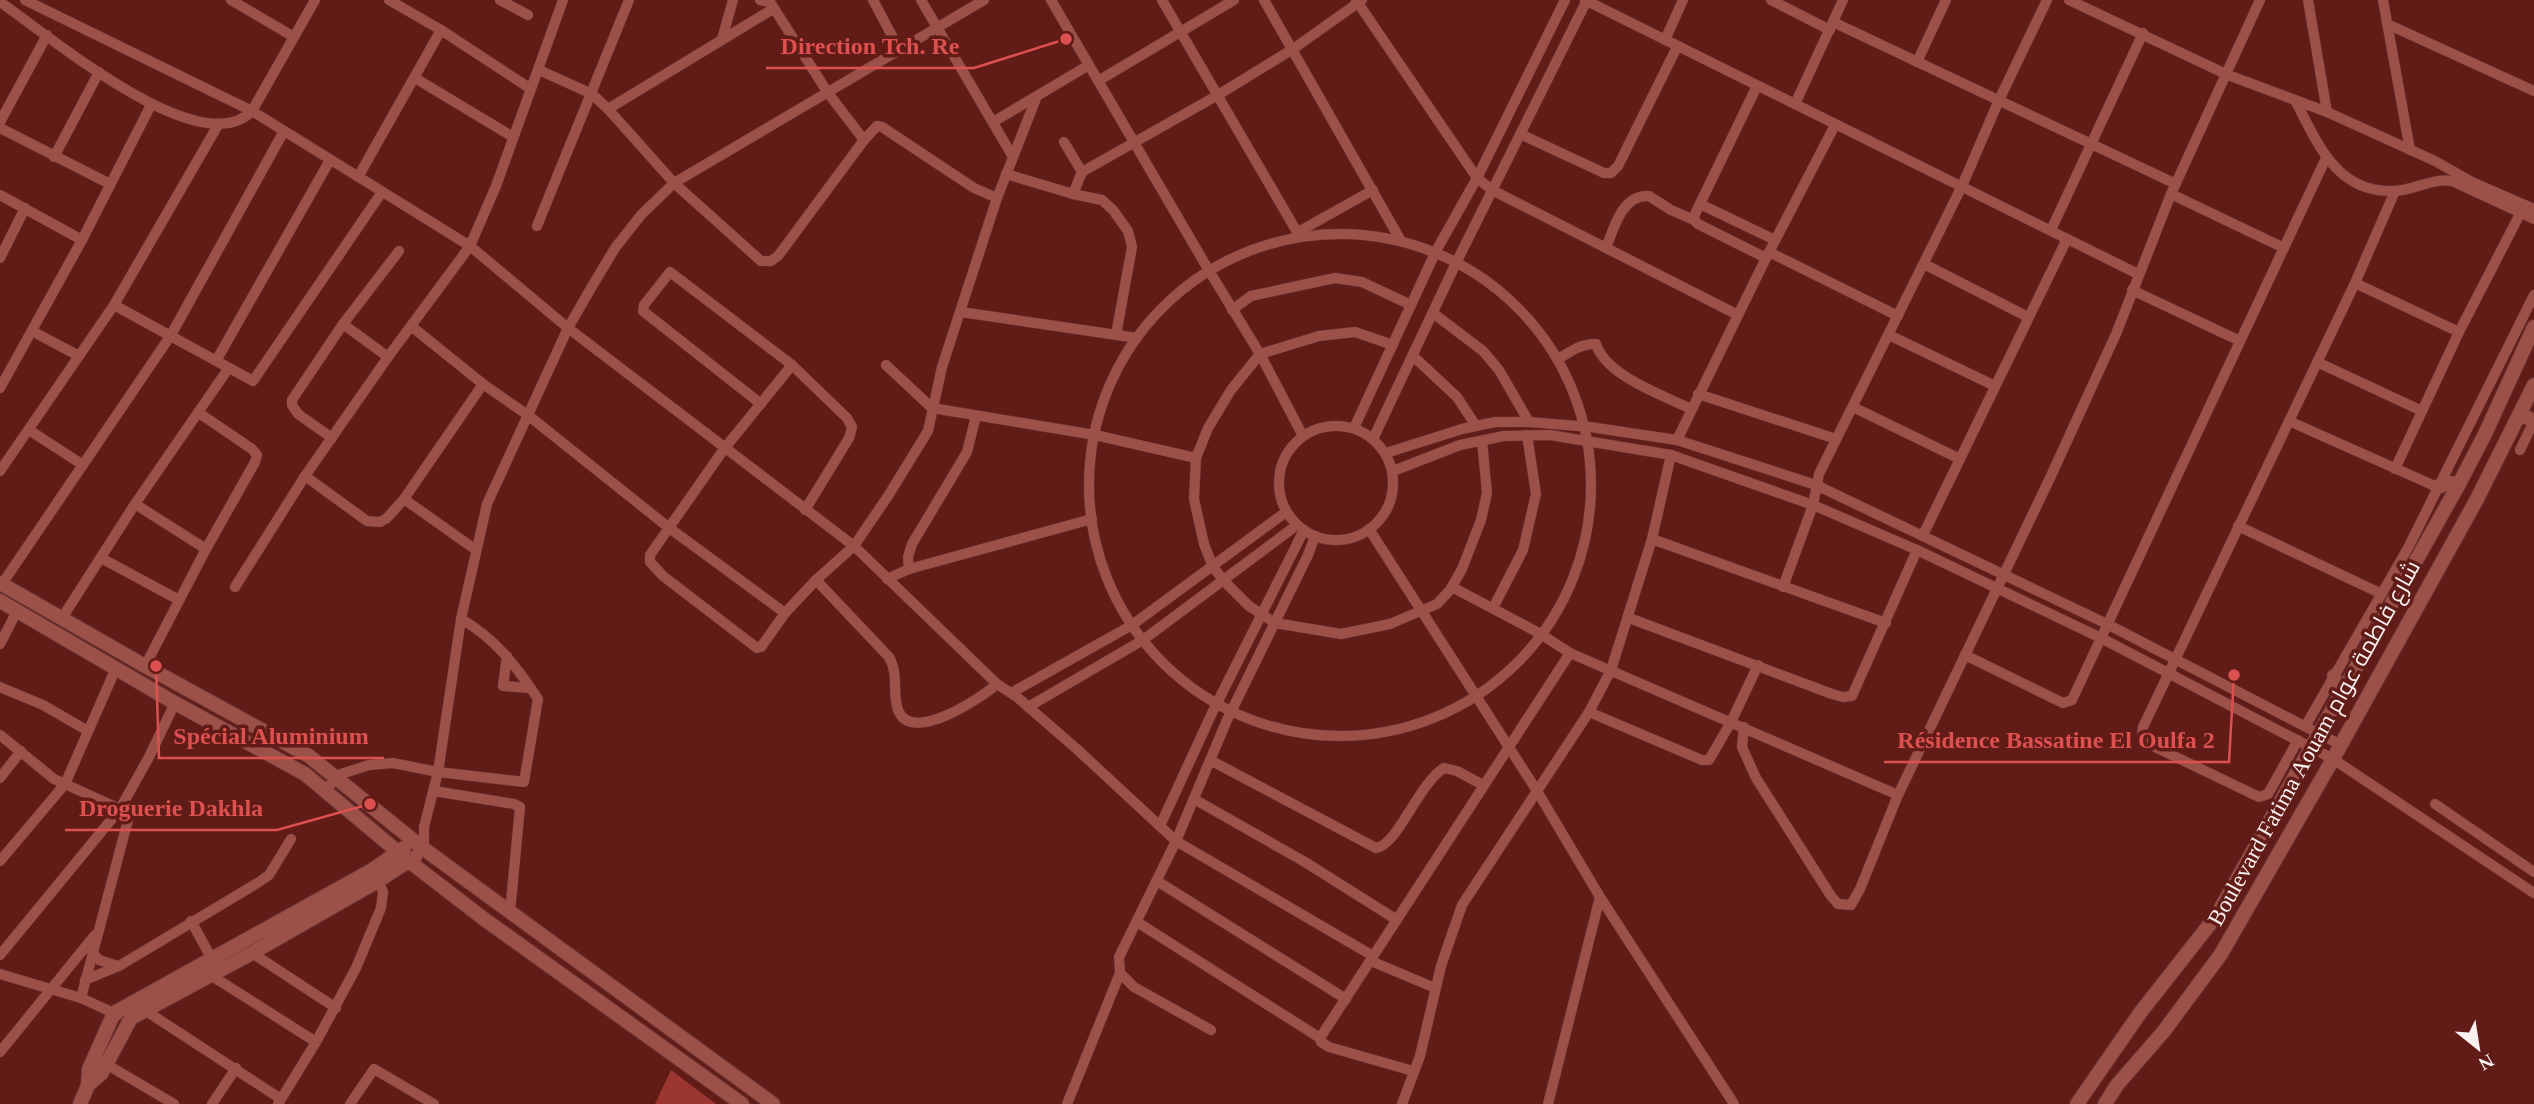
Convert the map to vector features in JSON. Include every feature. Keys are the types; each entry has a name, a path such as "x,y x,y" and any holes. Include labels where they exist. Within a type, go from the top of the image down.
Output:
{"main road":[{"name":"Boulevard Fatima Aouam شارع فاطمة عوام","path":"2077,1104 2140,1013 2208,928 2250,857 2304,743 2341,692 2459,484 2534,327"},
{"name":"Boulevard Fatima Aouam شارع فاطمة عوام","path":"2105,1104 2117,1085 2164,1031 2221,954 2477,499 2534,385"},
{"path":"2520,414 2534,421"},
{"path":"2437,487 2459,484"},
{"path":"1,583 309,756 419,845 773,1104"},
{"path":"0,601 175,703 305,774 404,857 484,919 742,1104"},
{"path":"2334,676 2336,686 2341,692"},
{"path":"88,1085 101,1074 131,1018 252,954 378,881 419,845"},
{"path":"80,1104 88,1085 89,1069 114,1013 372,870 404,857"}],"street":[{"path":"25,0 251,111 470,246 568,328 854,546 998,684 1028,707 1176,841 1372,959 1435,988"},
{"path":"231,0 294,37"},
{"path":"0,2 151,105 172,114 218,125 232,124 244,119 251,111 315,0"},
{"path":"389,0 441,30 531,89"},
{"path":"500,0 528,15"},
{"path":"235,587 304,476 470,246 540,70 563,0"},
{"path":"537,226 629,0"},
{"path":"722,39 733,0"},
{"path":"873,0 900,51"},
{"path":"921,0 1013,157"},
{"path":"419,845 438,772 461,619 487,504 568,328 615,248 641,215 674,183 984,0"},
{"path":"1051,0 1260,354 1303,436"},
{"path":"1162,0 1299,234"},
{"path":"1098,81 1234,0"},
{"path":"1264,0 1401,241"},
{"path":"1354,428 1436,251 1477,178 1565,0"},
{"path":"1373,439 1457,261 1586,0 2138,274"},
{"path":"1665,40 1683,0"},
{"path":"1771,0 1917,62 2176,184"},
{"path":"1795,104 1843,0"},
{"path":"1917,62 1945,0"},
{"path":"1783,587 1813,505 1819,474 1962,187 1999,100 2047,0"},
{"path":"2069,0 2228,75 2327,112 2534,209"},
{"path":"1744,727 1742,747 1756,778 1805,858 1838,904 1851,905 1898,795 2104,359 2171,194 2228,75 2260,0"},
{"path":"2308,0 2327,112"},
{"path":"2383,0 2410,150"},
{"path":"1073,194 1082,172 1293,49 1359,1 1477,178 1492,190 1738,315"},
{"path":"608,109 722,39 768,3 828,93 864,140"},
{"path":"2387,24 2534,91"},
{"path":"358,177 441,30"},
{"path":"2051,230 2143,33"},
{"path":"47,35 0,125 54,157 110,184"},
{"path":"1520,134 1604,173 1611,173 1618,166 1677,47"},
{"path":"993,122 1089,65"},
{"path":"540,70 592,94 674,183 761,261 771,261 778,256 877,126 974,188 997,198"},
{"path":"54,157 99,72"},
{"path":"415,78 513,136"},
{"path":"1694,220 1757,86"},
{"path":"792,365 724,449 650,555 650,562 663,576 752,646 761,647 785,613 854,546 929,431 942,367 997,198 1037,96"},
{"path":"2295,100 2326,158 2337,171 2360,185 2395,191 2431,182 2452,181 2534,219"},
{"path":"0,388 82,240 151,105"},
{"path":"0,471 114,305 218,125"},
{"path":"1678,440 1698,394 1835,125"},
{"path":"1,583 172,335 284,131"},
{"path":"1064,142 1082,172"},
{"path":"1965,655 2067,704 2072,700 2326,158"},
{"path":"216,361 330,160"},
{"path":"1006,174 1102,200 1128,231 1132,247 1116,335"},
{"path":"1299,234 1401,241 1436,251 1457,261 1522,310 1539,330 1573,386 1590,427 1592,440 1587,514 1578,556 1551,618 1516,662 1499,678 1449,708 1374,734 1279,737 1227,720 1179,686 1132,625 1105,569 1092,519 1090,485 1095,435 1119,370 1137,338 1179,294 1208,270 1299,234 1373,190"},
{"path":"2304,743 2268,794 2259,797 2151,745 2142,734 2355,283 2395,191"},
{"path":"114,305 253,382 382,192"},
{"path":"2171,194 2284,248"},
{"path":"0,195 82,240"},
{"path":"1606,248 1622,210 1643,196 1649,196 1698,224 1898,316"},
{"path":"1700,204 1775,240"},
{"path":"0,258 25,208"},
{"path":"2395,468 2459,332 2521,212"},
{"path":"1923,536 2067,239"},
{"path":"332,438 298,414 292,400 343,324 398,251"},
{"path":"1924,264 2028,317"},
{"path":"761,404 643,312 644,305 670,272 792,365 847,418 852,427 849,438 805,510"},
{"path":"1232,310 1251,296 1335,278 1362,282 1411,305"},
{"path":"2355,283 2459,332"},
{"path":"2132,290 2240,341"},
{"path":"2312,729 2334,676 2382,594 2534,295"},
{"path":"961,312 1137,338"},
{"path":"1433,313 1483,351 1499,370 1529,422"},
{"path":"343,324 388,357"},
{"path":"411,326 668,527 785,613"},
{"path":"32,331 79,356"},
{"path":"1393,345 1355,332 1319,337 1260,354 1220,409 1208,428 1196,458 1194,499 1204,544 1213,567 1224,581 1261,614 1275,622 1341,634 1390,624 1437,604 1452,587 1481,520 1487,493 1482,441"},
{"path":"1889,335 1996,386"},
{"path":"1558,359 1578,348 1597,344 1600,355 1622,375 1691,409"},
{"path":"1413,356 1457,397 1476,426"},
{"path":"2317,362 2422,411"},
{"path":"886,365 932,408 1095,435 1196,458"},
{"path":"62,618 135,504 228,369"},
{"path":"304,476 372,522 387,518 404,499 483,384"},
{"path":"1698,394 1836,439"},
{"path":"1853,407 1960,459"},
{"path":"145,666 257,455 253,449 199,413"},
{"path":"909,569 908,557 912,544 967,452 976,416"},
{"path":"2289,421 2437,487"},
{"path":"2521,450 2534,421"},
{"path":"1386,453 1476,426 1496,422 1529,422 1590,427 1678,440 1816,485 2107,624 2312,729 2337,752 2534,893"},
{"path":"1329,426 1354,428 1373,439 1386,453 1392,471 1391,499 1383,516 1369,530 1343,540 1315,536 1301,528 1286,512 1280,495 1279,476 1284,458 1303,436 1329,426"},
{"path":"29,430 83,465"},
{"path":"1493,608 1523,550 1536,494 1527,435"},
{"path":"1392,471 1419,459 1504,436 1550,435 1671,455 1813,505 1917,550 2101,638 2304,743 2337,752"},
{"path":"1402,1104 1420,1056 1435,988 1462,905 1589,712 1611,670 1652,539 1671,455"},
{"path":"404,499 476,550"},
{"path":"135,504 206,549"},
{"path":"1011,694 1132,625 1286,512"},
{"path":"887,579 909,569 1092,519"},
{"path":"2238,526 2382,594"},
{"path":"1028,707 1143,640 1301,528"},
{"path":"1160,826 1301,528"},
{"path":"1369,530 1731,1103"},
{"path":"1067,1104 1121,972 1119,957 1176,841 1227,720 1315,536"},
{"path":"1652,539 1886,623"},
{"path":"1629,618 1832,694 1852,696 1917,550"},
{"path":"101,558 179,600"},
{"path":"816,580 894,665 897,707 903,720 919,723 948,714 984,695 998,684"},
{"path":"1452,587 1539,633 1570,653 1898,795"},
{"path":"0,644 17,611"},
{"path":"325,790 337,776 369,765 393,763 438,772 524,782 538,699 507,656 484,632 461,619"},
{"path":"1320,1038 1570,653"},
{"path":"507,656 503,686 530,688"},
{"path":"1589,712 1702,760 1709,760 1731,722 1758,665"},
{"path":"0,861 65,784 116,668"},
{"path":"0,687 43,705 89,731"},
{"path":"0,955 120,809 175,703"},
{"path":"0,735 54,779 120,809 126,815 128,826 81,998"},
{"path":"0,778 21,751"},
{"path":"1210,760 1376,848 1382,848 1392,840 1417,796 1437,772 1444,768 1457,771 1483,785"},
{"path":"434,791 520,807 510,912"},
{"path":"1194,799 1305,862 1397,920"},
{"path":"2435,804 2531,870 2519,883"},
{"path":"85,980 119,966 269,875 291,839"},
{"path":"146,1011 236,1068 280,1101 336,1008 381,908 383,892 378,881"},
{"path":"1157,881 1346,999"},
{"path":"1548,1104 1600,897"},
{"path":"191,921 212,959"},
{"path":"1137,922 1320,1038 1321,1042 1329,1047 1413,1072"},
{"path":"0,1052 97,932"},
{"path":"92,952 99,960 119,966"},
{"path":"252,954 336,1008"},
{"path":"1121,972 1134,987 1211,1030"},
{"path":"0,974 81,998 131,1018"},
{"path":"212,976 316,1042"},
{"path":"106,1064 174,1104"},
{"path":"212,1104 236,1068"},
{"path":"350,1104 374,1069 434,1104"}],"shaded area":[{"path":"671,1070 716,1104 655,1104"}],"place":[{"name":"Direction Tch. Re","path":"1066,39"},
{"name":"Spécial Aluminium","path":"156,666"},
{"name":"Résidence Bassatine El Oulfa 2","path":"2234,675"},
{"name":"Droguerie Dakhla","path":"370,804"}]}
